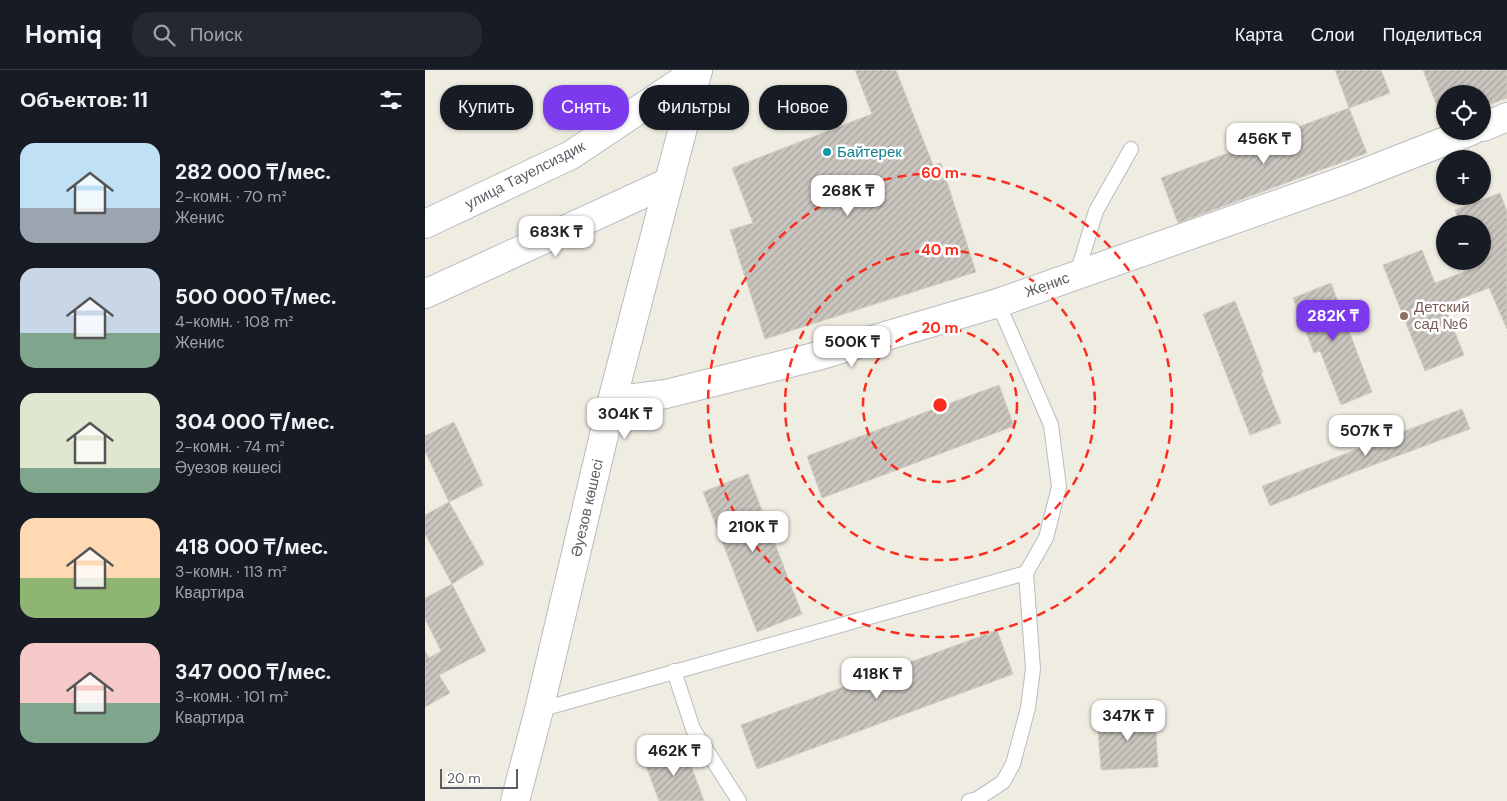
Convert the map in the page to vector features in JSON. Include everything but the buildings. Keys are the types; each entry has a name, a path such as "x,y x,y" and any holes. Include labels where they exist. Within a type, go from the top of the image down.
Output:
{"street":[{"name":"Әуезов көшесі","path":"515,801 539,710 612,401 698,70"},
{"name":"улица Тауелсиздик","path":"425,224 571,155 698,70"},
{"path":"1491,124 1507,117"},
{"name":"Женис","path":"612,401 666,394 795,362 998,303 1347,180 1448,140"},
{"path":"425,294 669,182"}],"lane":[{"path":"1077,274 1096,211 1131,149"},
{"path":"969,801 977,799 1003,782 1013,764 1028,708 1033,669 1026,572 1046,538 1059,487 1051,425 998,303"},
{"path":"539,710 1026,572"},
{"path":"674,672 693,729 739,801"}],"place":[{"name":"Байтерек","path":"827,152"},
{"name":"Детский сад №6","path":"1404,316"}]}
